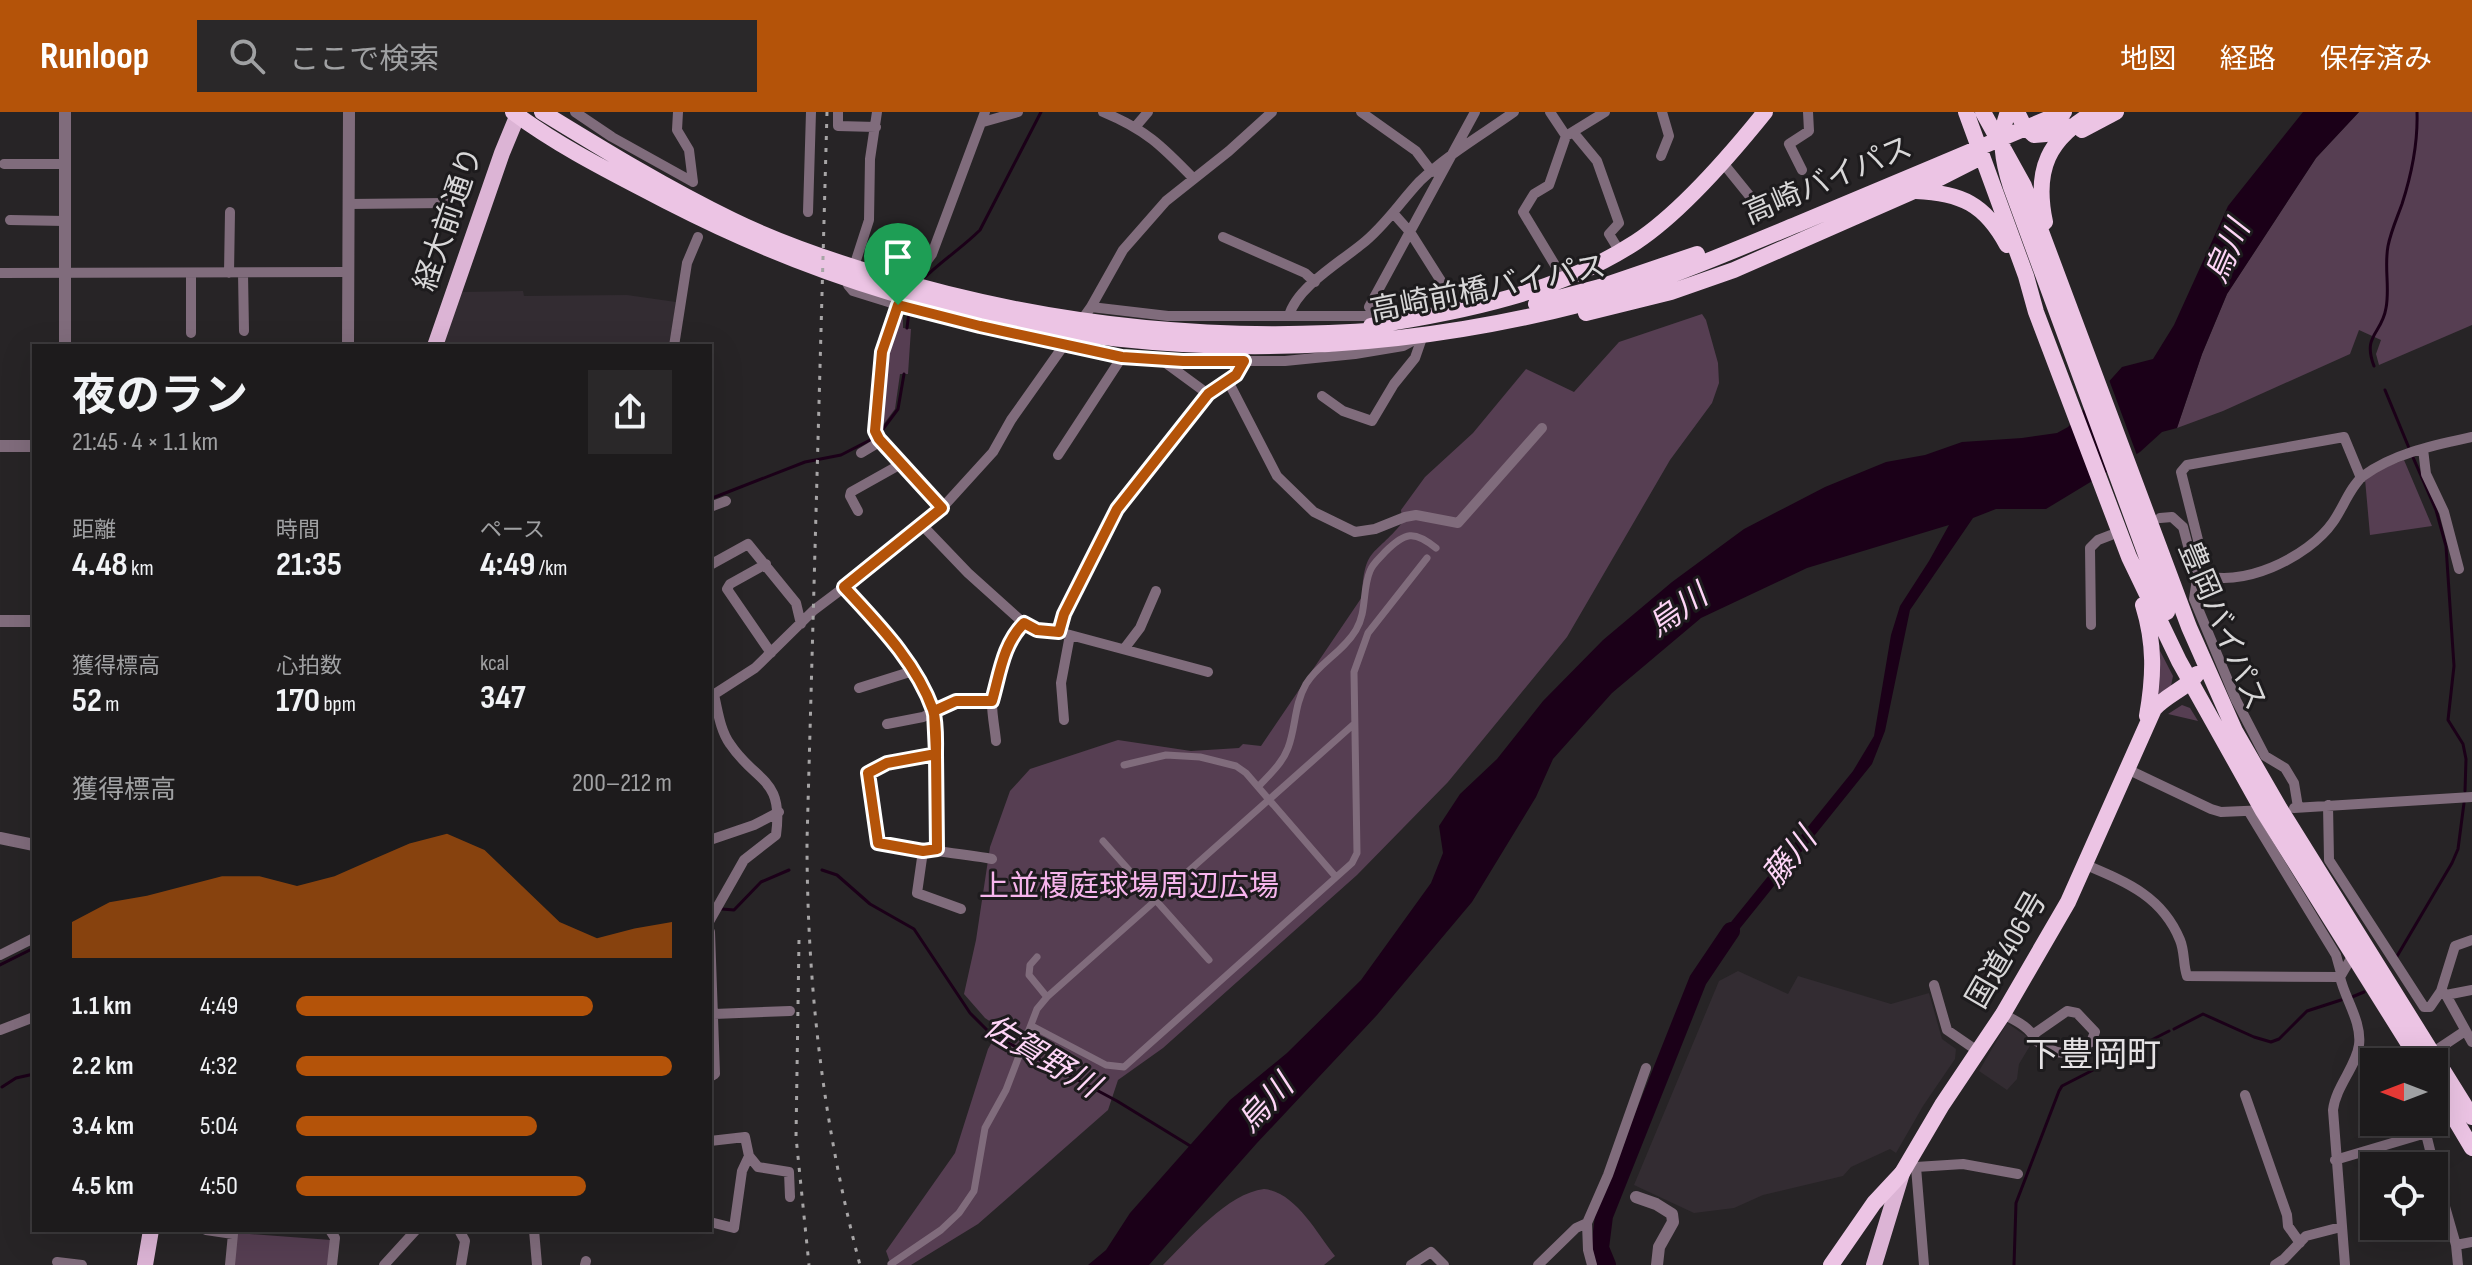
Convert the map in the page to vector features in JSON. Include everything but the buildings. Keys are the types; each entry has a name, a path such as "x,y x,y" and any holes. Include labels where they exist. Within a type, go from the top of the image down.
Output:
{"highway":[{"name":"高崎前橋バイパス","path":"542,112 640,172 853,283 1001,320 1089,322 1232,333 1378,330 1443,323 1528,307 1566,287 1600,287 1699,259"},
{"path":"1345,331 1566,287 1656,226 1723,163 1765,112"},
{"name":"豊岡バイパス","path":"1968,112 2036,312 2235,731 2421,1048"},
{"path":"2008,112 2002,147 2011,187 2193,681"},
{"path":"2017,112 2027,130 2038,135 2054,132 2089,115"},
{"name":"高崎バイパス","path":"1699,259 2040,112"},
{"name":"高崎バイパス","path":"1699,259 2064,112"},
{"path":"2061,143 2116,112"},
{"name":"高崎前橋バイパス","path":"517,113 581,156 728,233 803,257"},
{"path":"2073,312 2045,224 2041,198 2045,165 2061,143 2089,115"},
{"path":"1519,318 1547,319 1583,314 1703,282 1914,191 1988,145 1986,118"},
{"name":"豊岡バイパス","path":"1986,118 2016,168 2073,312 2124,499 2129,557 2256,811 2420,1048"},
{"path":"1914,191 1948,193 1975,206 1994,224 2009,248 2036,312"},
{"name":"高崎前橋バイパス","path":"1089,322 1199,346 1275,347 1423,335 1519,318 1620,293 1699,259"},
{"path":"2129,557 2153,644 2153,677 2146,723"},
{"path":"2193,681 2200,666 2200,653"},
{"name":"国道406号","path":"1831,1265 1874,1203 1909,1167 1942,1105 2003,1014 2068,902 2154,709 2165,698 2193,681"},
{"name":"豊岡バイパス","path":"2448,1086 2472,1117"},
{"path":"2448,1108 2472,1148"}],"main road":[{"name":"経大前通り","path":"436,344 517,113"},
{"path":"1874,1265 1909,1167"},
{"path":"145,1265 151,1232"}],"street":[{"path":"65,112 65,344"},
{"path":"348,344 349,112"},
{"path":"575,112 612,137 693,182 689,150 677,130 678,112"},
{"path":"808,212 811,112"},
{"path":"838,112 838,126 876,127"},
{"path":"877,112 870,159 869,220 848,285 853,291 915,310 1122,357 1285,361 1403,346 1423,335"},
{"path":"918,273 932,254 984,117 1018,112"},
{"path":"1103,112 1136,126 1164,148 1193,178"},
{"path":"1136,126 1148,112"},
{"path":"712,915 744,860 776,835 779,812 776,797 765,780 730,745 712,696 755,668 814,610 942,508 993,452 1011,420 1065,344 1089,322 1123,250 1166,201 1272,112"},
{"path":"1361,112 1416,151 1432,172"},
{"path":"1369,307 1475,112"},
{"path":"1289,316 1297,301 1315,282 1394,214 1421,181 1514,112"},
{"path":"1550,112 1597,161 1619,223 1609,234 1620,252"},
{"path":"1566,287 1523,212 1534,194 1549,185 1569,134 1604,112"},
{"path":"1661,156 1669,136 1662,112"},
{"path":"1802,170 1789,144 1809,131 1808,112"},
{"path":"1723,163 1761,210"},
{"path":"4,164 65,164"},
{"path":"348,204 447,203"},
{"path":"229,273 230,212"},
{"path":"1089,322 1168,316 1247,322 1289,316 1371,316 1457,311 1410,232 1394,214"},
{"path":"10,220 65,221"},
{"path":"674,344 687,263 698,237"},
{"path":"1223,237 1305,273 1315,282"},
{"path":"0,273 348,272"},
{"path":"191,273 191,333"},
{"path":"243,273 244,331"},
{"path":"900,306 882,352 879,437 942,508"},
{"path":"1322,396 1343,411 1372,421 1394,384 1415,358 1423,335"},
{"path":"1058,455 1122,357"},
{"path":"1064,720 1061,683 1064,614 1117,509 1208,394 1236,375 1245,358"},
{"path":"1161,360 1208,394"},
{"path":"1228,381 1277,476 1314,512 1355,532 1375,529 1416,515 1458,523 1542,428"},
{"path":"861,453 879,437"},
{"path":"2298,807 2294,783 2285,768 2265,756 2220,665 2194,599 2201,552 2181,472 2187,465 2344,437 2361,478"},
{"path":"2160,518 2172,517 2180,522 2198,573 2207,577 2244,578 2302,551 2332,524 2361,478 2414,452 2472,437"},
{"path":"0,446 32,446"},
{"path":"2414,452 2447,520 2459,569"},
{"path":"858,511 851,492 901,464"},
{"path":"712,506 726,501"},
{"path":"922,525 968,573 1024,623 1037,630 1064,633 1208,672"},
{"path":"2091,625 2090,548 2098,540 2111,535"},
{"path":"1258,787 1274,771 1287,750 1296,705 1307,682 1356,631 1370,571 1376,562 1398,539 1407,536 1425,538 1436,548"},
{"path":"712,564 748,544 796,603 801,624"},
{"path":"1032,1026 1106,1065 1124,1067 1352,863 1357,853 1354,672 1364,642 1377,621 1427,558"},
{"path":"766,564 730,584 727,589 771,653"},
{"path":"844,587 898,647 934,711 937,849"},
{"path":"1124,649 1140,628 1156,591"},
{"path":"0,621 32,621"},
{"path":"996,741 992,701 1006,649 1012,635 1024,623"},
{"path":"859,688 913,671"},
{"path":"887,724 923,717 956,701 992,701"},
{"path":"891,1264 941,1230 959,1213 974,1191 981,1141 1006,1090 1037,1009 1047,997 1354,724"},
{"path":"936,754 887,763 868,773 878,843 992,859"},
{"path":"1124,765 1166,755 1200,757 1236,766 1336,877"},
{"path":"2129,770 2211,809 2256,811 2472,797"},
{"path":"2328,805 2329,860 2424,1007 2430,1007 2443,993 2455,946 2472,940"},
{"path":"2256,811 2336,955 2344,993 2357,1024 2359,1044 2334,1099 2335,1160 2345,1265"},
{"path":"712,839 754,825 779,812"},
{"path":"0,838 32,845"},
{"path":"1103,841 1209,960"},
{"path":"923,851 917,893 961,909"},
{"path":"2086,865 2136,886 2153,899 2180,939 2187,976 2341,975"},
{"path":"0,955 32,939"},
{"path":"2341,975 2353,955"},
{"path":"1037,957 1030,965 1029,975 1047,997"},
{"path":"1934,985 1947,1030 1979,1052"},
{"path":"712,987 715,1074 712,1076"},
{"path":"2443,993 2472,990"},
{"path":"2443,993 2472,1042"},
{"path":"714,1014 790,1011"},
{"path":"2003,1014 2034,1034 2035,1040 2061,1054 2091,1042 2095,1032 2077,1013 2067,1011 2034,1034"},
{"path":"0,1030 32,1018"},
{"path":"2440,1048 2465,1031"},
{"path":"1592,1265 1587,1223 1608,1175 1646,1068"},
{"path":"2245,1095 2287,1215 2288,1226 2300,1243"},
{"path":"2335,1160 2400,1136"},
{"path":"712,1141 745,1137 749,1156 758,1167 789,1172 790,1197"},
{"path":"712,1222 734,1228 742,1171 749,1156"},
{"path":"1924,1265 1909,1167 1963,1164 2018,1174"},
{"path":"1636,1197 1672,1214 1673,1222 1659,1247 1657,1265"},
{"path":"2448,1217 2458,1265"},
{"path":"1538,1265 1576,1228 1587,1223"},
{"path":"2275,1265 2306,1236 2341,1227"},
{"path":"220,1232 233,1234 230,1265"},
{"path":"331,1232 335,1238 332,1265"},
{"path":"384,1265 414,1232"},
{"path":"460,1232 465,1241 461,1265"},
{"path":"534,1232 537,1265"},
{"path":"2456,1245 2472,1242"},
{"path":"1411,1265 1431,1252 1444,1265"},
{"path":"57,1262 82,1265"}],"shaded area":[{"path":"523,291 524,296 627,295 676,302 670,344 444,344 461,292"},
{"path":"1738,971 1788,994 1798,976 1891,1004 1929,993 1942,1039 1956,1049 1955,1059 1896,1153 1890,1149 1851,1167 1843,1176 1763,1195 1734,1208 1694,1213 1634,1185 1719,981"},
{"path":"2007,1023 2026,1036 2031,1044 2019,1064 2017,1079 2007,1090 1979,1071"}],"green space":[{"path":"2359,112 2472,112 2472,325 2379,365 2376,354 2381,340 2359,330 2350,354 2223,411 2177,428 2202,354 2227,294 2316,158"},
{"path":"896,314 903,315 903,328 911,329 908,374 900,374 895,409 880,429 884,358"},
{"name":"上並榎庭球場周辺広場","path":"1702,314 1718,363 1719,383 1712,403 1670,460 1567,637 1448,782 1357,875 1163,1048 1118,1080 1108,1110 978,1224 911,1265 891,1265 886,1251 955,1153 988,1049 1000,1028 985,1018 964,994 976,940 990,847 1010,791 1030,769 1118,740 1191,751 1239,748 1243,744 1261,746 1362,597 1368,561 1402,523 1401,510 1425,477 1473,433 1526,369 1574,392 1619,342"},
{"path":"2404,460 2432,526 2370,535 2365,479 2375,471"},
{"path":"2159,649 2173,676 2171,686 2155,696"},
{"path":"2182,705 2190,708 2198,721 2168,714"},
{"path":"1264,1189 1286,1197 1295,1205 1335,1256 1324,1265 1163,1265 1223,1208 1250,1192"},
{"path":"236,1233 331,1240 329,1265 234,1265"}],"water":[{"name":"烏川","path":"2303,112 2359,112 2316,158 2227,294 2202,354 2177,428 2162,432 2140,452 2046,509 1996,509 1973,518 1910,610 1885,731 1872,764 1725,947 1717,951 1727,927 1853,771 1874,736 1891,635 1900,606 1949,525 1807,568 1701,618 1612,693 1553,759 1536,797 1472,902 1377,1015 1257,1143 1149,1265 1088,1265 1106,1250 1130,1213 1230,1100 1287,1053 1361,980 1431,883 1443,853 1439,826 1460,794 1497,759 1543,701 1603,640 1672,582 1744,529 1825,487 1886,462 1925,455 1962,442 2022,438 2057,433 2068,427 2122,367 2153,359 2174,325 2228,206"}],"pier":[{"path":"2108,377 2138,458 2120,469 2096,390"}],"waterway":[{"path":"922,280 980,230 1041,112"},
{"path":"2374,366 2371,341 2386,308 2388,246 2411,170 2417,112"},
{"path":"907,328 909,312"},
{"path":"880,433 898,409 904,374"},
{"path":"2385,390 2409,448"},
{"path":"712,498 805,462 841,455 874,438"},
{"path":"2412,455 2436,510 2446,546 2454,666 2448,720 2463,744 2465,791"},
{"path":"2396,958 2452,863 2458,849 2464,803"},
{"name":"佐賀野川","path":"722,909 734,910 761,882 789,870"},
{"name":"佐賀野川","path":"822,870 837,875 870,904 914,929 970,1013 990,1033 1117,1101 1192,1147"},
{"name":"藤川","path":"1607,1265 1600,1248 1604,1216 1698,980 1731,931"},
{"path":"0,965 32,949"},
{"path":"2352,997 2364,992"},
{"path":"2174,1029 2203,1014 2271,1042 2279,1039 2307,1011 2341,1000"},
{"path":"2014,1265 2016,1203 2062,1086 2169,1031"},
{"name":"佐賀野川","path":"2,1087 16,1078 32,1074"}],"railway":[{"path":"827,112 808,895 814,1002 827,1108 860,1265"},
{"path":"799,940 796,1137 809,1265"}],"district":[{"name":"下豊岡町","path":"2093,1055"}],"route":[{"path":"898,305 882,352 875,431 942,508 844,587 898,647 934,711 936,739 937,849 923,851 878,843 868,773 887,763 936,754 934,711 956,701 992,701 1006,649 1012,635 1024,623 1037,630 1059,632 1064,614 1117,509 1208,394 1236,375 1244,361 1183,361 1095,353 898,305"}]}
